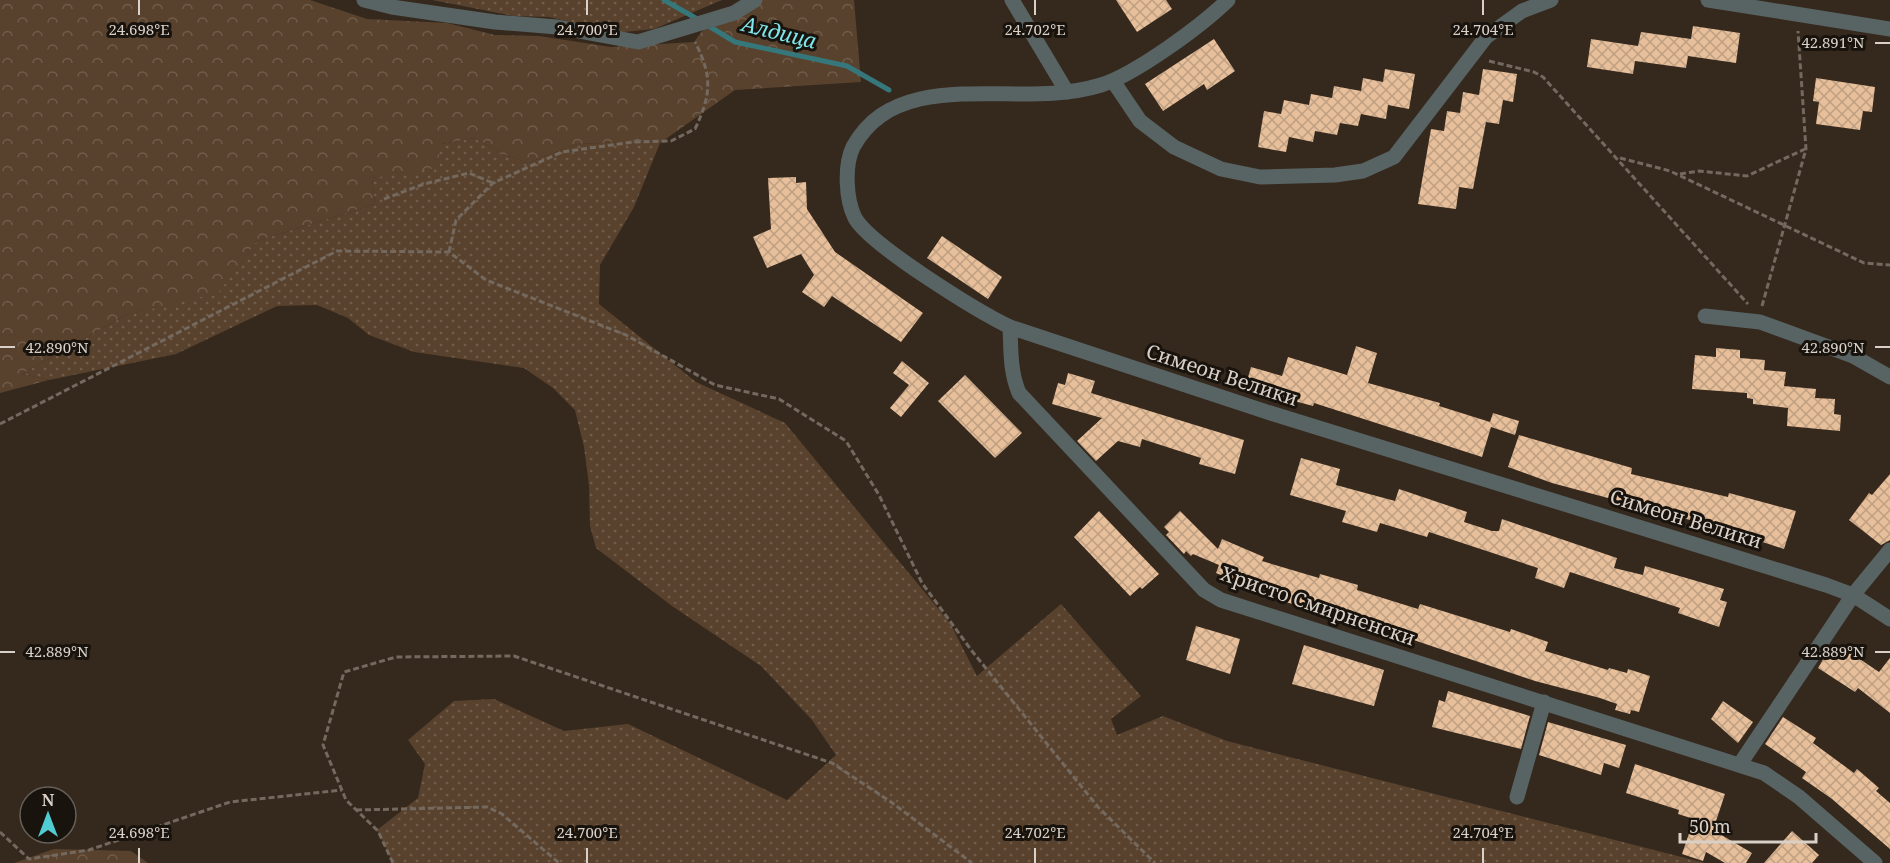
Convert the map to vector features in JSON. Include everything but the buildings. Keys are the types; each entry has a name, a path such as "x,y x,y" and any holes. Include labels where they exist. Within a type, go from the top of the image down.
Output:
{"street":[{"path":"364,0 392,7 495,22 557,27 638,42 734,13 755,0"},
{"path":"1012,0 1067,92"},
{"name":"Симеон Велики","path":"1228,0 1206,21 1113,81 1067,92 976,93 920,99 880,115 862,130 851,151 847,174 856,218 904,260 979,311 1011,327 1267,412 1815,581 1853,596 1890,619"},
{"path":"1113,81 1140,121 1174,147 1221,169 1260,177 1335,175 1363,171 1394,157 1486,37 1522,11 1551,0"},
{"path":"1708,0 1890,29"},
{"path":"1705,316 1760,319 1852,356 1890,377"},
{"name":"Христо Смирненски","path":"1011,327 1014,381 1019,393 1204,590 1221,600 1740,764 1785,786 1875,863"},
{"path":"1740,764 1853,596 1890,550"},
{"path":"1516,797 1544,702"}],"path":[{"path":"1760,319 1806,149 1797,14"},
{"path":"449,252 456,220 493,183 562,152 633,142 671,141 695,129 709,100 705,62 688,27"},
{"path":"1472,58 1514,66 1544,77 1760,319"},
{"path":"1678,175 1699,171 1747,176 1806,149"},
{"path":"1618,158 1678,175 1864,263 1890,265"},
{"path":"384,199 424,184 469,173 493,183"},
{"path":"0,424 337,251 449,252 486,280 626,336 715,386 779,399 846,441 879,495 922,583 972,651 1098,807 1155,863"},
{"path":"393,863 378,831 346,800 323,745 344,672 396,657 514,656 832,763 891,802 972,863"},
{"path":"0,832 29,859 89,850 230,802 342,790"},
{"path":"356,810 487,807 502,814 559,863"}],"green space":[{"path":"0,0 310,0 367,19 447,23 495,35 539,36 611,47 694,42 702,31 761,0 854,0 861,82 735,90 660,143 654,141 577,144 528,163 503,154 475,138 441,144 437,168 372,178 375,204 257,241 218,293 126,315 22,374 49,380 0,393"},
{"path":"432,0 722,0 654,29 614,33 549,17 514,16"},
{"path":"475,138 503,154 528,163 577,144 654,141 660,143 634,207 600,265 599,304 696,382 785,423 950,623 977,676 1061,604 1141,696 1111,719 1117,735 1163,716 1227,741 1705,863 393,863 377,830 418,798 425,764 408,740 454,701 494,699 564,731 628,724 787,800 836,755 812,720 761,666 672,606 596,548 590,526 589,485 584,447 575,410 553,388 524,368 414,352 369,335 348,318 317,305 277,306 176,354 49,380 22,374 126,315 218,292 257,241 375,204 372,178 403,172 441,144"},
{"path":"54,849 131,851 148,863 14,863"}],"waterway":[{"name":"Алдица","path":"664,0 699,20"},
{"name":"Алдица","path":"707,25 735,42 847,66 889,90"}]}
